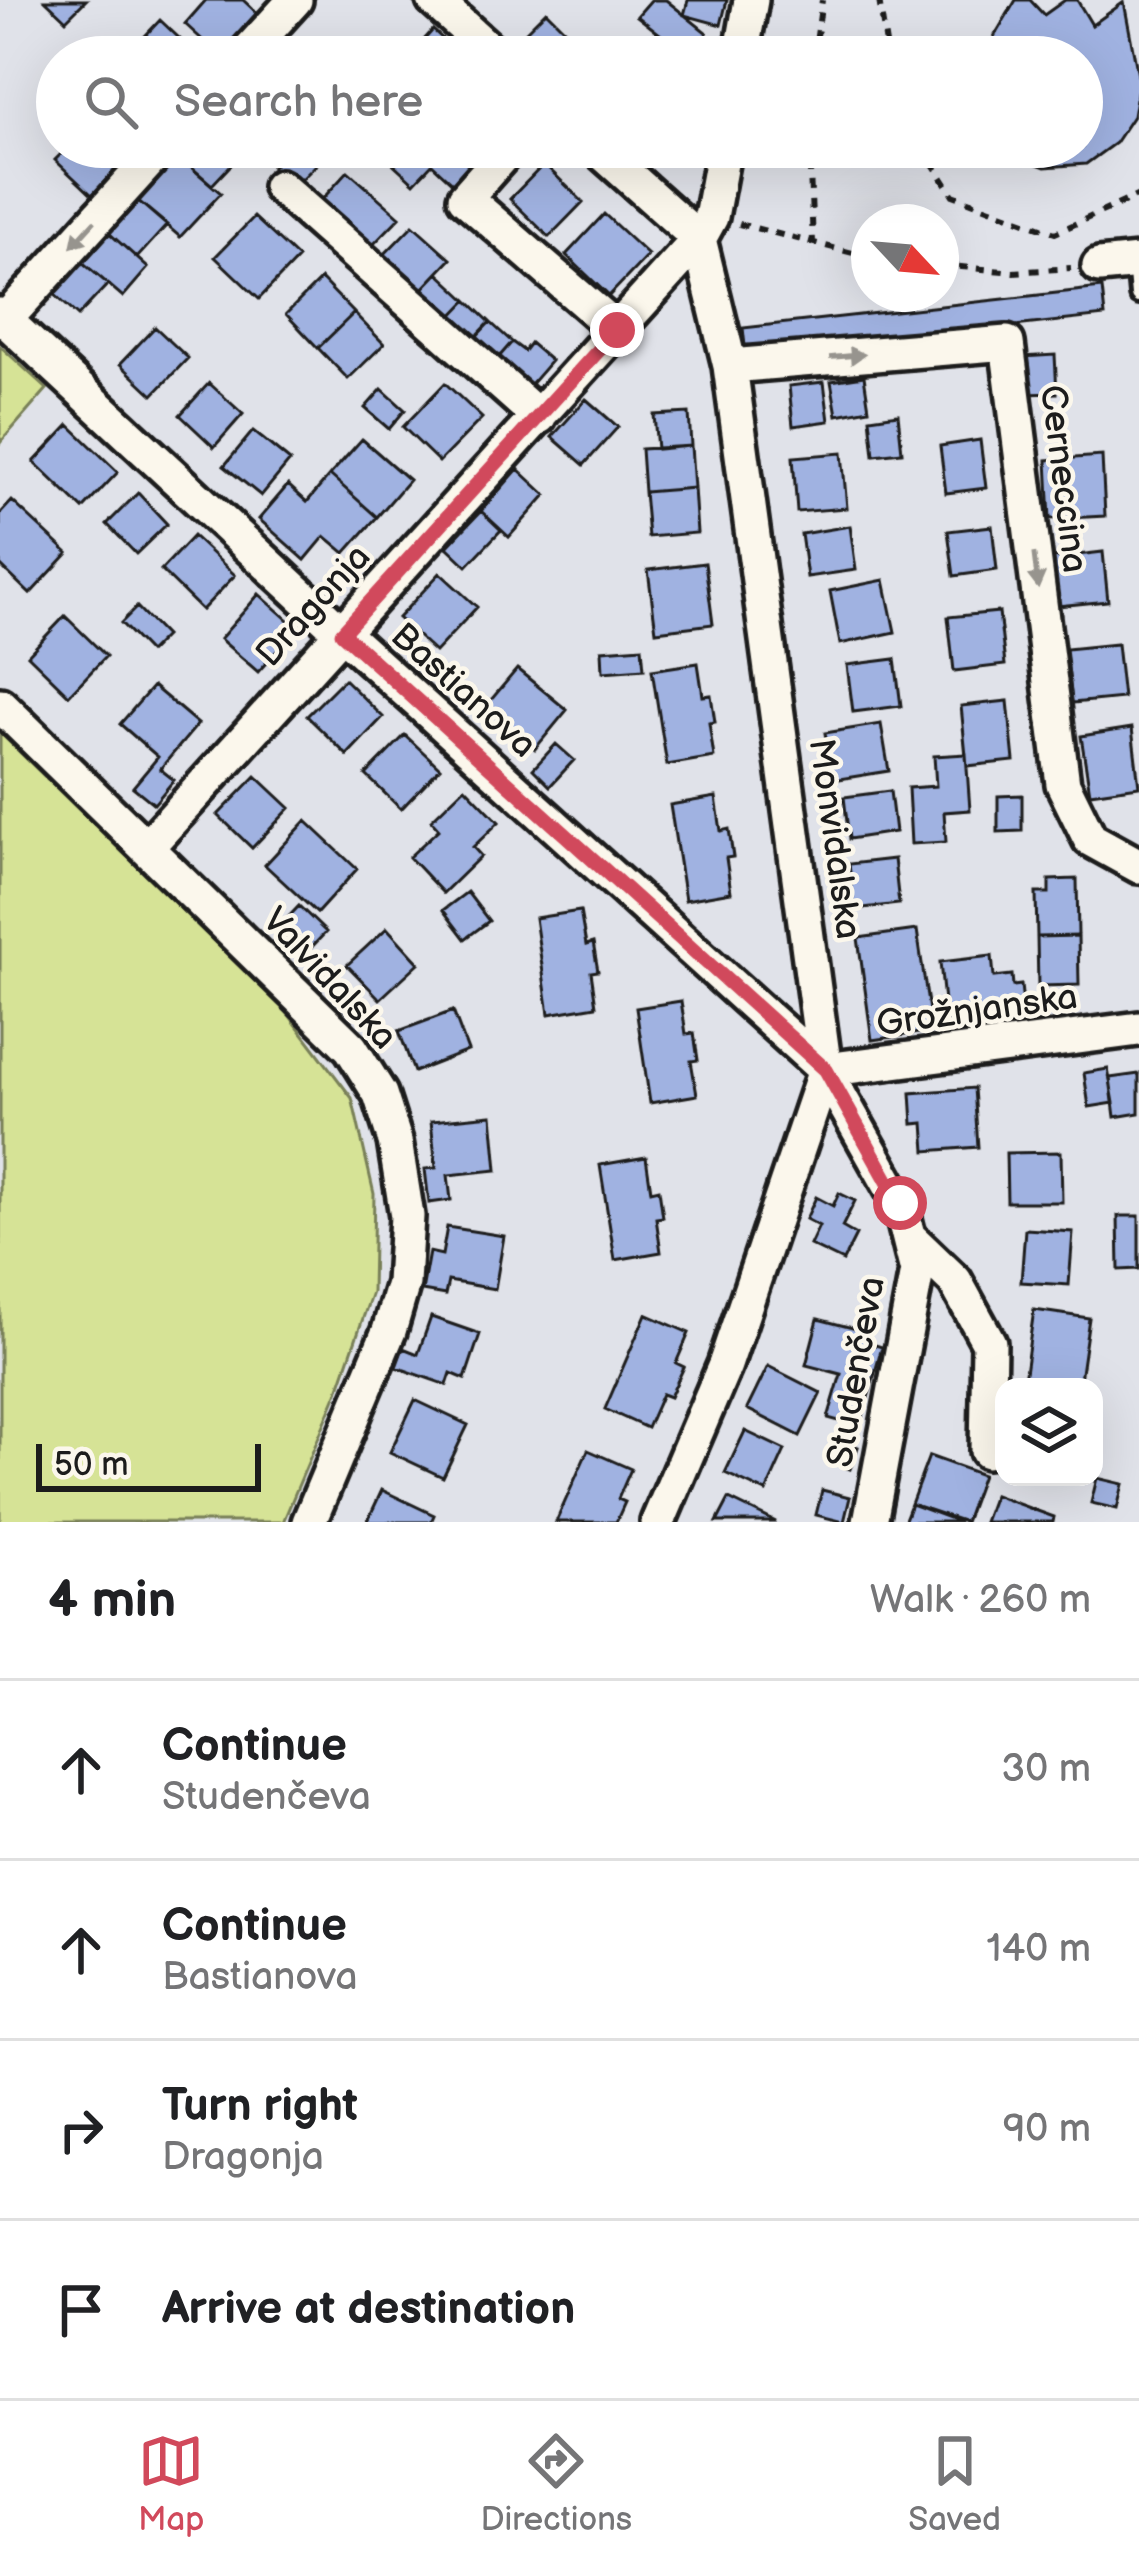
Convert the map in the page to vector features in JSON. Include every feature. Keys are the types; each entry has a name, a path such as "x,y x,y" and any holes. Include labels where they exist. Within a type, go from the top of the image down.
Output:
{"street":[{"path":"262,36 295,0"},
{"path":"434,0 473,36"},
{"path":"745,36 752,0"},
{"path":"3,318 142,168"},
{"path":"491,168 465,198 617,330"},
{"path":"624,168 705,228"},
{"name":"Monvidalska","path":"658,1522 725,1365 826,1070 730,366 705,228 719,168"},
{"path":"280,187 539,417"},
{"name":"Dragonja","path":"147,848 705,228"},
{"path":"1099,266 1138,273"},
{"name":"Bastianova","path":"3,318 342,633 826,1070"},
{"name":"Cerneccina","path":"730,366 1006,343 1063,784 1090,839 1139,866"},
{"name":"Valvidalska","path":"0,705 351,1048 380,1094 395,1141 407,1216 403,1283 388,1331 309,1522"},
{"name":"Grožnjanska","path":"826,1070 1139,1029"},
{"name":"Studenčeva","path":"826,1070 900,1203 917,1271 869,1522"},
{"name":"Studenčeva","path":"908,1236 956,1281 989,1343 987,1451"}],"path":[{"path":"817,36 822,0"},
{"path":"879,0 885,36"},
{"path":"810,168 813,243"},
{"path":"936,168 953,195 1055,232 1139,195"},
{"path":"705,228 851,252"},
{"path":"959,267 1013,272 1099,266"}],"green space":[{"path":"0,346 47,389 0,443"},
{"path":"0,733 286,1011 352,1098 374,1194 372,1292 338,1391 283,1522 0,1522"}],"building":[{"path":"45,0 86,0 66,20"},
{"path":"206,0 243,0 258,14 238,36 198,36 185,24"},
{"path":"651,0 666,0 707,33 662,36 637,16"},
{"path":"688,0 727,0 721,25 684,15"},
{"path":"1016,0 1030,0 1044,15 1065,0 1077,0 1092,25 1124,2 1139,81 1133,116 1115,143 1103,152 1103,36 995,36"},
{"path":"546,11 571,36 521,36"},
{"path":"160,20 177,36 145,36"},
{"path":"63,168 117,168 92,195"},
{"path":"167,168 192,168 221,193 180,237 137,200"},
{"path":"192,168 228,168 212,185"},
{"path":"273,168 313,168 294,187"},
{"path":"398,168 428,168 414,183"},
{"path":"436,168 474,168 457,187"},
{"path":"540,168 548,168 583,202 549,237 510,199"},
{"path":"348,171 400,217 367,251 316,206"},
{"path":"137,200 167,225 137,258 108,232"},
{"path":"604,214 648,255 609,296 566,255"},
{"path":"254,217 298,258 259,299 215,257"},
{"path":"413,225 451,259 417,295 378,261"},
{"path":"108,232 148,268 123,297 81,261"},
{"path":"81,261 108,284 78,316 52,292"},
{"path":"438,273 467,300 446,322 417,295"},
{"path":"321,279 354,313 318,348 286,314"},
{"path":"1102,288 1105,316 746,356 743,328 887,312 959,312 959,304"},
{"path":"467,300 490,322 469,344 446,322"},
{"path":"354,313 384,344 348,379 318,348"},
{"path":"490,322 512,342 492,365 469,344"},
{"path":"155,327 188,358 153,395 120,364"},
{"path":"512,342 524,351 530,343 551,361 524,392 492,365"},
{"path":"1055,355 1057,393 1024,394 1022,357"},
{"path":"864,376 869,409 837,415 831,381"},
{"path":"824,382 829,421 793,426 789,386"},
{"path":"209,383 243,414 214,447 180,415"},
{"path":"445,383 482,418 439,462 403,427"},
{"path":"382,389 405,410 389,429 365,408"},
{"path":"586,399 618,427 584,465 552,437"},
{"path":"689,413 691,446 657,449 654,415"},
{"path":"898,414 902,452 874,455 870,418"},
{"path":"69,425 118,472 83,509 34,462"},
{"path":"253,431 290,461 261,496 224,466"},
{"path":"362,439 409,480 377,517 330,475"},
{"path":"980,440 986,488 946,493 940,446"},
{"path":"691,446 694,488 644,492 641,449"},
{"path":"842,453 847,508 797,512 793,457"},
{"path":"1102,456 1105,516 1050,519 1047,460"},
{"path":"518,469 546,495 509,537 481,511"},
{"path":"330,475 377,517 345,553 325,536 305,560 259,519 288,485 307,502"},
{"path":"694,488 697,533 648,537 644,492"},
{"path":"138,493 167,524 136,554 107,524"},
{"path":"12,501 68,553 30,594 0,565 0,514"},
{"path":"481,511 501,530 467,566 447,547"},
{"path":"850,526 856,570 807,577 801,534"},
{"path":"992,526 997,570 954,576 948,531"},
{"path":"193,536 235,575 202,610 161,570"},
{"path":"1103,552 1108,601 1057,606 1052,558"},
{"path":"705,563 713,624 656,631 648,570"},
{"path":"440,573 477,607 435,652 398,618"},
{"path":"884,580 895,632 840,644 830,591"},
{"path":"259,594 297,628 258,672 220,639"},
{"path":"137,607 165,636 149,652 121,623"},
{"path":"999,612 1005,665 954,671 948,617"},
{"path":"65,616 106,656 69,695 28,655"},
{"path":"1117,644 1123,698 1072,703 1066,649"},
{"path":"642,647 644,669 603,672 602,650"},
{"path":"895,659 901,706 853,712 847,665"},
{"path":"698,663 703,696 711,695 714,757 667,765 652,670"},
{"path":"517,669 567,710 535,749 485,707"},
{"path":"344,679 383,717 347,755 307,716"},
{"path":"153,686 198,724 160,769 174,780 154,804 133,787 158,757 120,724"},
{"path":"1008,701 1014,761 967,766 961,706"},
{"path":"881,724 889,771 833,780 825,733"},
{"path":"1132,728 1139,786 1090,793 1081,736"},
{"path":"405,735 440,768 401,809 366,775"},
{"path":"556,744 574,760 550,786 533,769"},
{"path":"966,754 970,810 944,812 946,842 911,844 908,788 936,786 934,756"},
{"path":"256,776 290,808 252,848 218,815"},
{"path":"465,787 499,822 473,847 481,856 443,893 409,857 439,829 431,820"},
{"path":"890,791 895,832 849,839 844,797"},
{"path":"1022,795 1022,831 998,832 998,796"},
{"path":"716,797 721,831 729,829 733,857 726,858 731,892 685,900 670,805"},
{"path":"306,821 357,869 317,913 265,865"},
{"path":"894,859 899,904 854,909 849,864"},
{"path":"1077,879 1078,936 1037,937 1036,893 1049,893 1049,880"},
{"path":"467,892 489,921 465,939 443,910"},
{"path":"299,906 326,932 305,954 278,928"},
{"path":"580,911 586,945 593,943 598,971 591,972 596,1006 549,1014 535,918"},
{"path":"387,928 419,963 380,999 347,965"},
{"path":"917,930 932,1031 872,1040 858,938"},
{"path":"1078,936 1079,985 1038,986 1037,937"},
{"path":"992,956 994,977 1012,975 1013,986 1021,985 1025,1024 947,1032 940,962"},
{"path":"681,1001 686,1034 694,1033 698,1060 691,1061 697,1095 650,1103 636,1008"},
{"path":"453,1011 468,1051 414,1072 399,1031"},
{"path":"1108,1069 1114,1103 1089,1107 1084,1073"},
{"path":"1139,1074 1139,1113 1115,1117 1110,1078"},
{"path":"974,1088 978,1147 926,1151 924,1123 913,1124 911,1093"},
{"path":"492,1115 497,1170 448,1175 451,1200 429,1203 425,1169 436,1168 431,1121"},
{"path":"1061,1152 1062,1202 1007,1202 1006,1153"},
{"path":"646,1157 651,1191 659,1189 663,1217 656,1218 661,1252 615,1260 600,1165"},
{"path":"839,1193 855,1201 842,1227 856,1235 843,1261 810,1245 819,1226 806,1219 816,1197 833,1206"},
{"path":"1118,1216 1139,1216 1139,1269 1119,1270"},
{"path":"447,1227 504,1236 495,1289 448,1281 445,1295 422,1291 429,1252 442,1255"},
{"path":"1025,1229 1073,1232 1069,1285 1021,1282"},
{"path":"1034,1310 1089,1318 1080,1378 1024,1378"},
{"path":"646,1314 689,1333 676,1363 684,1367 670,1397 662,1394 647,1428 605,1409"},
{"path":"431,1317 480,1334 465,1379 451,1373 447,1385 396,1367 403,1348 418,1354"},
{"path":"818,1319 868,1332 865,1342 882,1347 860,1427 828,1418 841,1374 806,1365"},
{"path":"768,1366 821,1393 800,1436 747,1409"},
{"path":"415,1400 468,1425 443,1477 390,1452"},
{"path":"745,1431 785,1450 766,1492 725,1473"},
{"path":"837,1440 858,1447 850,1469 829,1461"},
{"path":"588,1450 631,1469 618,1499 625,1502 616,1522 556,1522"},
{"path":"929,1456 982,1475 965,1522 911,1504"},
{"path":"1103,1479 1123,1484 1117,1509 1091,1503 1095,1486 1103,1486"},
{"path":"382,1490 434,1515 431,1522 367,1522"},
{"path":"822,1490 850,1497 844,1522 816,1515"},
{"path":"994,1495 1054,1517 1053,1522 984,1522"},
{"path":"729,1499 776,1522 717,1522"},
{"path":"911,1504 960,1522 904,1522"}],"route":[{"path":"617,330 342,633 826,1070 900,1203"}]}
